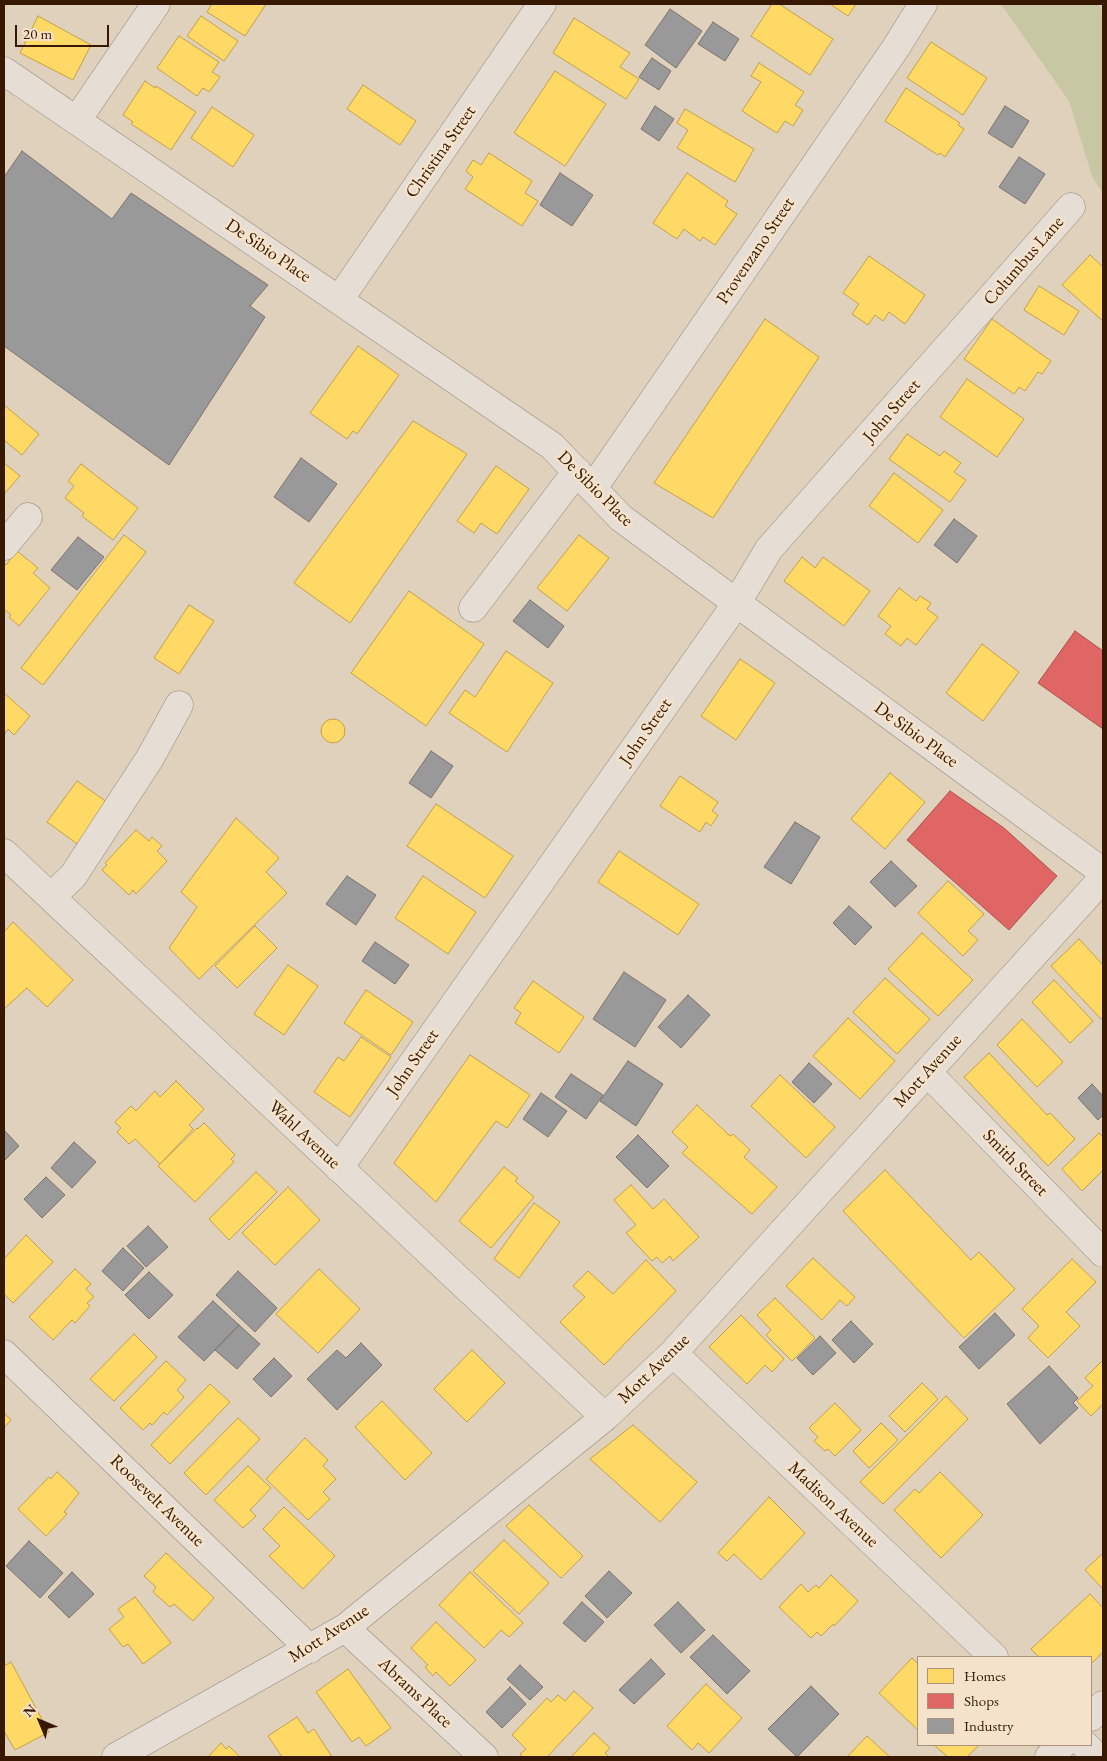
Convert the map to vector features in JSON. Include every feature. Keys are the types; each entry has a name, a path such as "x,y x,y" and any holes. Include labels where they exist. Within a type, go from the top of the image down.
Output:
{"street":[{"path":"77,120 156,4"},
{"name":"Christina Street","path":"339,300 542,4"},
{"name":"Provenzano Street","path":"473,608 585,480 920,8"},
{"name":"De Sibio Place","path":"4,71 552,446 621,518 1103,872"},
{"name":"Columbus Lane","path":"977,314 1071,207"},
{"name":"John Street","path":"339,1168 736,604 770,549 977,314"},
{"path":"4,546 28,517"},
{"path":"51,898 72,876 150,758 179,705"},
{"name":"Wahl Avenue","path":"4,853 605,1416"},
{"name":"Mott Avenue","path":"116,1757 345,1628 605,1416 673,1353 1103,878"},
{"name":"Smith Street","path":"928,1072 1103,1254"},
{"name":"Madison Avenue","path":"673,1353 993,1656"},
{"name":"Roosevelt Avenue","path":"4,1354 310,1649"},
{"name":"Abrams Place","path":"345,1628 484,1757"},
{"path":"1092,1716 1103,1705"},
{"path":"1049,1757 1061,1746"},
{"path":"1086,1746 1097,1757"}],"green space":[{"path":"1001,4 1098,4 1103,11 1103,194 1092,176 1069,101"}],"building: Homes":[{"path":"212,4 266,4 245,36 207,12"},
{"path":"772,4 779,4 833,39 810,75 751,36"},
{"path":"830,4 856,4 848,16"},
{"path":"38,16 91,45 73,80 20,53"},
{"path":"201,16 238,41 224,61 187,36"},
{"path":"574,18 630,53 620,67 639,79 626,99 553,53"},
{"path":"179,36 219,62 212,72 220,77 209,92 203,88 197,96 157,68"},
{"path":"931,42 987,78 963,115 907,78"},
{"path":"759,63 804,92 795,105 803,110 793,126 785,121 777,133 742,111 761,82 751,76"},
{"path":"555,71 606,104 565,166 514,133"},
{"path":"145,81 196,112 171,150 131,124 133,122 123,115"},
{"path":"363,85 416,121 400,145 347,109"},
{"path":"906,88 960,123 958,125 964,129 945,157 940,153 938,155 885,121"},
{"path":"212,107 254,135 233,167 191,138"},
{"path":"685,109 754,149 735,182 677,148 688,130 677,123"},
{"path":"489,153 532,181 525,193 538,201 522,226 465,189 473,177 466,171 473,160 481,165"},
{"path":"687,173 728,201 725,206 737,214 715,245 703,237 700,241 684,229 677,239 653,223"},
{"path":"1090,255 1103,267 1103,321 1062,285"},
{"path":"869,256 925,295 905,324 889,312 883,321 875,315 868,325 852,314 859,304 843,293"},
{"path":"1039,286 1079,311 1064,335 1024,310"},
{"path":"765,319 819,357 713,518 654,483"},
{"path":"992,319 1051,361 1042,374 1038,372 1025,391 1019,387 1014,394 964,359"},
{"path":"358,346 399,375 357,434 353,431 347,439 310,413"},
{"path":"967,379 1024,419 997,457 940,417"},
{"path":"4,405 39,434 22,455 4,440"},
{"path":"413,421 467,454 350,623 294,583"},
{"path":"907,434 940,456 944,451 961,463 954,472 966,480 950,502 889,459"},
{"path":"4,463 20,476 4,494"},
{"path":"81,464 138,508 113,540 82,516 84,513 65,498 74,486 68,481"},
{"path":"496,466 529,489 497,534 481,523 474,533 457,521"},
{"path":"894,473 943,510 918,543 869,506"},
{"path":"124,535 146,552 43,685 21,668"},
{"path":"579,535 609,558 567,611 537,588"},
{"path":"17,551 38,568 33,573 50,588 19,626 9,617 11,615 4,609 4,563 6,565"},
{"path":"802,557 815,568 823,557 870,591 844,626 784,581"},
{"path":"899,588 916,601 920,596 931,603 927,609 938,617 916,645 907,638 901,646 885,634 891,626 878,616"},
{"path":"409,591 484,644 426,726 351,673"},
{"path":"189,605 214,621 179,674 154,658"},
{"path":"982,644 1019,672 983,721 946,693"},
{"path":"506,651 553,683 507,752 449,713 465,690 475,697"},
{"path":"740,659 775,683 736,740 701,716"},
{"path":"4,693 30,716 14,735 8,729 4,735"},
{"path":"333,719 342,722 345,731 342,740 333,743 324,740 321,731 324,722"},
{"path":"890,773 925,802 885,849 851,819"},
{"path":"680,776 718,802 712,811 718,815 711,826 706,822 700,832 660,806"},
{"path":"77,781 111,805 80,846 47,822"},
{"path":"436,804 513,856 485,898 407,846"},
{"path":"236,818 279,858 266,872 287,893 199,979 169,948 197,907 181,892"},
{"path":"136,830 149,841 152,837 162,846 157,851 167,861 136,894 133,890 129,895 102,870 107,865 105,863"},
{"path":"619,851 699,904 678,935 598,882"},
{"path":"423,876 476,912 448,954 395,918"},
{"path":"948,881 984,914 968,931 978,940 963,956 918,913"},
{"path":"13,922 73,980 47,1007 27,988 4,1009 4,932"},
{"path":"255,926 277,948 237,988 215,966"},
{"path":"922,933 973,980 938,1016 888,969"},
{"path":"1079,939 1103,965 1103,1017 1101,1019 1051,966"},
{"path":"288,965 318,986 284,1035 254,1014"},
{"path":"885,978 930,1019 897,1054 853,1012"},
{"path":"1054,980 1093,1021 1070,1043 1032,1002"},
{"path":"533,981 584,1017 559,1053 515,1023 521,1013 514,1008"},
{"path":"366,990 413,1022 391,1055 344,1023"},
{"path":"848,1018 895,1061 860,1099 813,1056"},
{"path":"1022,1019 1063,1062 1037,1087 997,1045"},
{"path":"361,1037 391,1057 350,1117 314,1092 338,1057 344,1061"},
{"path":"989,1053 1047,1115 1050,1113 1075,1139 1048,1166 964,1077"},
{"path":"470,1055 530,1095 507,1128 496,1121 436,1202 394,1163"},
{"path":"780,1075 835,1127 806,1158 751,1106"},
{"path":"176,1081 204,1109 189,1125 193,1129 160,1164 135,1139 129,1144 117,1132 121,1128 115,1122 131,1106 136,1111 155,1091 160,1097"},
{"path":"697,1105 730,1136 733,1134 750,1150 744,1157 777,1187 752,1214 682,1153 688,1147 672,1132"},
{"path":"204,1123 235,1155 231,1159 234,1162 195,1202 158,1166"},
{"path":"1099,1133 1103,1137 1103,1170 1082,1191 1062,1169"},
{"path":"504,1167 518,1178 515,1181 534,1197 491,1248 459,1221"},
{"path":"885,1170 971,1260 979,1252 1015,1289 964,1338 843,1211"},
{"path":"256,1172 277,1192 229,1240 209,1219"},
{"path":"631,1185 653,1209 664,1199 699,1237 673,1261 670,1256 662,1263 657,1257 652,1261 626,1233 636,1225 614,1200"},
{"path":"288,1187 320,1220 275,1265 242,1233"},
{"path":"534,1203 560,1222 519,1278 494,1259"},
{"path":"26,1235 53,1262 13,1303 4,1294 4,1259"},
{"path":"813,1258 855,1297 847,1306 840,1300 822,1320 786,1286"},
{"path":"1072,1259 1096,1282 1066,1312 1080,1326 1048,1358 1028,1338 1039,1326 1022,1309"},
{"path":"646,1260 676,1291 604,1365 560,1322 585,1297 573,1286 588,1271 613,1294"},
{"path":"75,1269 91,1284 86,1289 94,1297 87,1303 90,1306 75,1323 72,1320 53,1340 29,1317"},
{"path":"319,1269 360,1309 318,1353 276,1314"},
{"path":"775,1298 815,1338 792,1361 766,1335 771,1330 757,1315"},
{"path":"741,1315 784,1359 772,1372 765,1365 747,1384 709,1347"},
{"path":"134,1334 157,1357 114,1401 90,1379"},
{"path":"472,1350 505,1383 467,1422 434,1389"},
{"path":"1103,1360 1103,1404 1091,1416 1077,1401 1093,1386 1085,1378"},
{"path":"166,1361 186,1380 177,1390 184,1397 167,1415 164,1412 152,1425 150,1423 143,1430 120,1408"},
{"path":"922,1383 938,1399 905,1432 889,1416"},
{"path":"210,1384 230,1402 170,1464 151,1445"},
{"path":"946,1396 968,1419 883,1504 860,1482"},
{"path":"382,1401 432,1453 405,1480 355,1427"},
{"path":"835,1403 861,1430 835,1456 828,1449 825,1451 814,1441 818,1437 809,1428"},
{"path":"4,1413 11,1420 4,1428"},
{"path":"238,1418 260,1439 206,1495 184,1473"},
{"path":"881,1423 898,1440 869,1468 853,1451"},
{"path":"633,1425 697,1482 660,1522 590,1459"},
{"path":"305,1438 328,1460 323,1466 336,1479 323,1492 330,1499 308,1520 266,1479"},
{"path":"248,1466 271,1488 250,1510 256,1516 243,1528 214,1500"},
{"path":"57,1472 79,1493 64,1512 67,1514 46,1536 18,1509 49,1477 51,1479"},
{"path":"940,1472 983,1515 941,1558 894,1510 915,1489 919,1493"},
{"path":"769,1497 805,1533 761,1580 734,1554 727,1561 718,1553"},
{"path":"529,1505 583,1556 561,1578 506,1526"},
{"path":"284,1507 335,1556 303,1589 269,1556 280,1546 263,1529"},
{"path":"504,1540 549,1583 519,1614 473,1571"},
{"path":"166,1553 214,1598 193,1621 174,1604 170,1607 153,1592 156,1587 144,1576"},
{"path":"1103,1553 1103,1589 1085,1570"},
{"path":"470,1572 523,1623 509,1637 501,1630 484,1648 439,1605"},
{"path":"831,1575 858,1601 834,1626 833,1624 821,1636 817,1632 811,1638 779,1607 801,1584 808,1592 816,1585 819,1588"},
{"path":"1090,1594 1103,1608 1103,1652 1092,1663 1092,1656 1038,1656 1031,1649"},
{"path":"135,1597 171,1643 143,1664 128,1644 123,1647 109,1629 124,1617 118,1609"},
{"path":"436,1622 476,1660 450,1686 436,1672 433,1676 425,1667 428,1665 411,1648"},
{"path":"912,1658 917,1663 917,1729 879,1693"},
{"path":"11,1662 49,1732 15,1750 4,1731 4,1666"},
{"path":"348,1669 391,1728 366,1746 359,1737 352,1742 316,1692"},
{"path":"706,1684 742,1718 709,1753 698,1743 692,1750 667,1726"},
{"path":"574,1691 593,1708 547,1757 523,1757 520,1754 526,1749 512,1735 547,1698 551,1702 558,1695 565,1701"},
{"path":"297,1717 308,1733 314,1729 332,1757 282,1757 268,1736"},
{"path":"594,1733 610,1748 605,1753 609,1757 571,1757"},
{"path":"867,1736 890,1757 847,1757"},
{"path":"221,1743 226,1749 229,1746 240,1757 208,1757"},
{"path":"935,1746 978,1746 967,1757 948,1757"}],"building: Shops":[{"path":"1075,631 1103,651 1103,729 1038,683"},
{"path":"950,791 1004,828 1057,876 1009,930 907,840"}],"building: Industry":[{"path":"670,9 702,31 676,68 645,45"},
{"path":"713,22 739,39 725,61 698,44"},
{"path":"652,58 671,71 659,90 639,77"},
{"path":"655,106 674,119 659,141 641,129"},
{"path":"1005,106 1029,121 1012,148 988,133"},
{"path":"22,151 112,219 131,193 268,285 250,306 265,317 169,465 4,346 4,177"},
{"path":"1019,157 1045,174 1025,204 999,187"},
{"path":"560,173 593,195 572,226 540,205"},
{"path":"301,458 337,484 309,522 274,497"},
{"path":"954,519 977,536 957,563 934,545"},
{"path":"78,537 104,557 77,590 51,570"},
{"path":"530,600 564,626 548,648 513,621"},
{"path":"431,751 453,766 431,798 409,783"},
{"path":"795,822 820,837 791,884 764,867"},
{"path":"891,861 917,886 895,907 870,882"},
{"path":"347,876 376,895 356,925 326,904"},
{"path":"849,906 872,927 855,945 833,923"},
{"path":"375,942 409,965 395,984 362,961"},
{"path":"624,972 666,1000 635,1047 593,1019"},
{"path":"688,995 710,1015 681,1048 658,1027"},
{"path":"628,1061 663,1084 636,1126 600,1101"},
{"path":"809,1063 832,1084 814,1103 792,1082"},
{"path":"571,1074 603,1095 586,1119 555,1097"},
{"path":"1092,1084 1103,1096 1103,1115 1098,1120 1078,1098"},
{"path":"541,1093 567,1111 548,1137 523,1119"},
{"path":"4,1130 19,1146 4,1161"},
{"path":"638,1135 669,1166 647,1188 616,1157"},
{"path":"74,1142 96,1162 72,1188 51,1168"},
{"path":"46,1177 65,1195 42,1218 24,1199"},
{"path":"148,1226 168,1247 146,1267 127,1246"},
{"path":"123,1248 144,1268 123,1291 102,1271"},
{"path":"238,1271 277,1308 255,1332 216,1295"},
{"path":"149,1272 173,1295 149,1319 125,1295"},
{"path":"213,1301 239,1325 204,1361 178,1337"},
{"path":"995,1313 1015,1335 979,1369 959,1347"},
{"path":"851,1321 873,1344 854,1363 832,1340"},
{"path":"239,1325 260,1344 237,1369 215,1350"},
{"path":"820,1336 836,1353 813,1375 797,1358"},
{"path":"361,1343 382,1365 337,1410 307,1379 337,1350 346,1358"},
{"path":"274,1358 292,1376 271,1397 253,1379"},
{"path":"1049,1366 1078,1398 1073,1403 1078,1408 1040,1444 1007,1404"},
{"path":"29,1541 63,1573 40,1598 6,1566"},
{"path":"609,1571 632,1593 607,1618 585,1596"},
{"path":"72,1572 94,1594 69,1618 48,1597"},
{"path":"582,1602 604,1622 585,1642 563,1623"},
{"path":"678,1602 705,1630 681,1653 654,1625"},
{"path":"713,1635 750,1671 727,1694 690,1657"},
{"path":"651,1659 665,1674 634,1704 619,1690"},
{"path":"520,1665 543,1687 530,1700 507,1679"},
{"path":"811,1686 839,1714 797,1757 768,1729"},
{"path":"510,1687 526,1704 502,1728 486,1712"}]}
